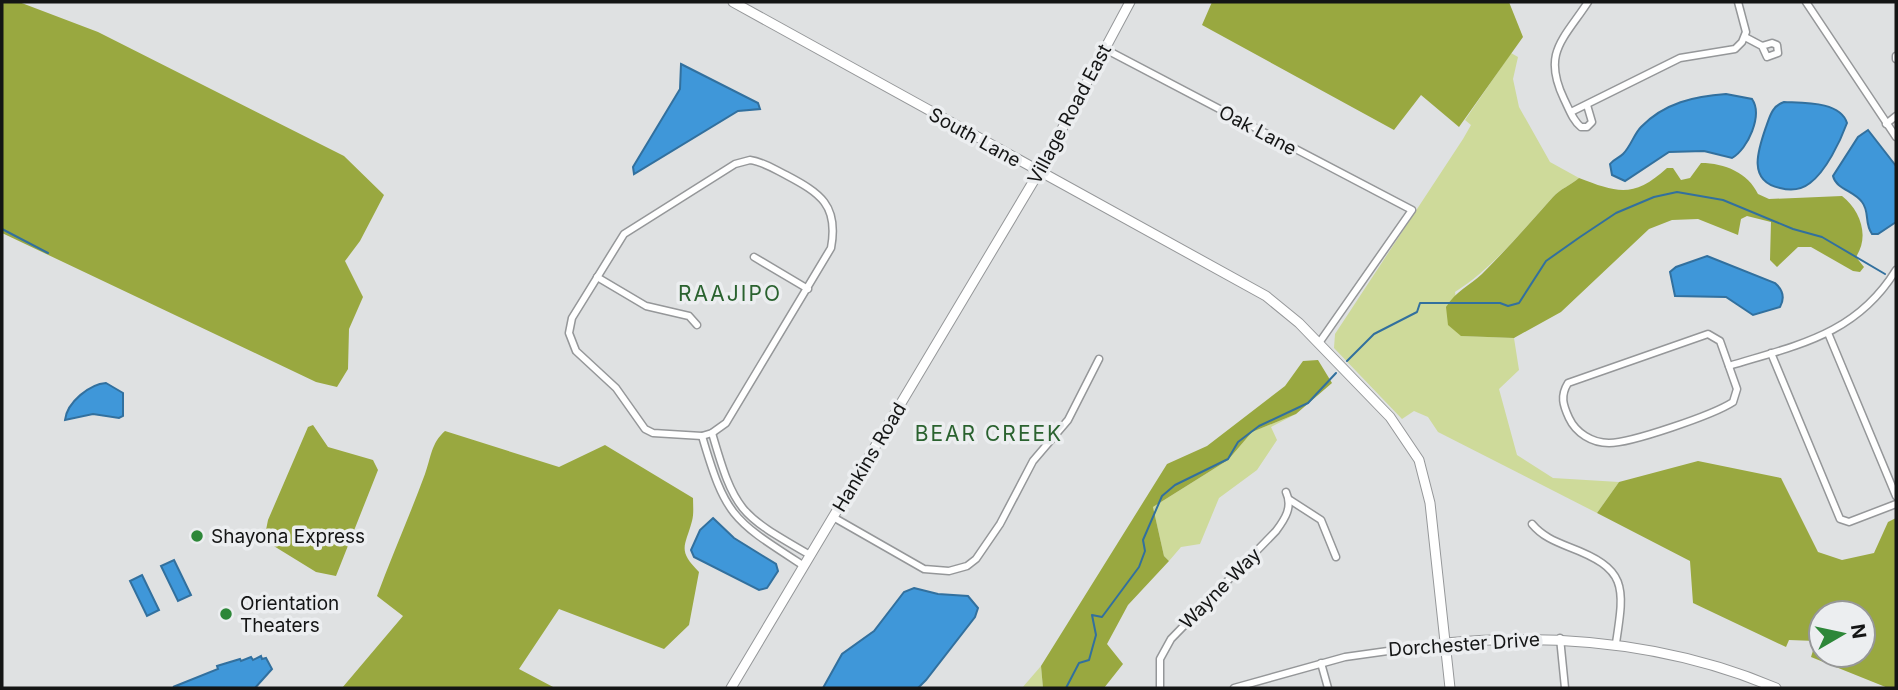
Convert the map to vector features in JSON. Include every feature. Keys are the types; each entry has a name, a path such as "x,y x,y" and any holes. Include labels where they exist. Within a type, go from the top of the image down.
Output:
{"street":[{"name":"South Lane","path":"733,2 1266,296 1289,313 1399,427 1419,460 1430,503 1450,688"},
{"name":"Village Road East","path":"1007,226 1039,172 1129,2"},
{"path":"1587,104 1592,118 1587,127 1578,125 1571,113 1555,80 1553,60 1588,2"},
{"path":"1571,113 1680,58 1730,51 1739,46 1745,37 1746,27 1738,2"},
{"path":"1806,2 1896,137"},
{"path":"1745,37 1762,47"},
{"name":"Oak Lane","path":"1105,48 1412,210 1334,326 1319,343"},
{"path":"1886,124 1896,116"},
{"path":"750,160 765,164 810,188 829,210 834,228 831,248 808,289 731,416 712,433 702,436 653,433 645,429 616,388 571,344 569,324 624,234 735,164 750,160"},
{"name":"Hankins Road","path":"731,688 1007,226"},
{"path":"754,257 808,289"},
{"path":"1729,366 1828,333 1867,307 1896,270"},
{"path":"597,277 646,306 689,316 697,325"},
{"path":"1828,333 1896,496"},
{"path":"1708,334 1718,338 1729,366 1737,389 1733,402 1625,442 1607,443 1584,436 1573,426 1563,404 1562,392 1568,383 1578,377 1708,334"},
{"path":"1771,353 1840,519 1849,522 1896,504"},
{"path":"833,517 924,569 949,571 967,566 976,559 1000,524 1033,461 1068,420 1099,359"},
{"path":"712,433 731,494 747,515 773,534 810,555"},
{"path":"702,436 725,504 741,523 804,566"},
{"path":"1286,492 1290,500 1321,520 1336,557"},
{"name":"Wayne Way","path":"1160,688 1160,659 1171,639 1276,531 1285,518 1290,500"},
{"path":"1532,524 1552,540 1602,561 1613,573 1622,603 1616,643"},
{"path":"768,543 773,534"},
{"path":"1560,638 1565,688"},
{"name":"Dorchester Drive","path":"1234,688 1321,663 1445,643 1560,638 1616,643 1705,663 1776,688"},
{"path":"1321,663 1328,688"}],"green space":[{"path":"2,2 19,2 98,32 344,156 384,195 360,241 345,261 363,297 349,329 348,369 337,387 316,382 2,233"},
{"path":"1212,2 1509,2 1523,37 1459,127 1421,95 1394,130 1202,25"},
{"path":"1511,53 1518,57 1513,79 1519,107 1550,162 1579,178 1556,194 1495,260 1455,292 1462,336 1514,338 1519,370 1499,389 1517,455 1553,478 1619,482 1597,513 1438,432 1428,417 1414,411 1402,419 1334,348 1335,334 1463,139 1471,125 1465,120"},
{"path":"1701,163 1719,165 1735,171 1748,180 1758,194 1769,199 1842,196 1854,208 1861,224 1862,241 1856,257 1864,267 1860,272 1853,271 1811,247 1798,247 1777,267 1770,260 1771,222 1747,216 1741,219 1738,235 1698,219 1672,220 1649,229 1561,312 1514,338 1461,336 1448,325 1446,307 1454,297 1482,274 1556,194 1579,178 1605,187 1625,190 1645,184 1667,168 1673,168 1681,180 1690,178"},
{"path":"1318,360 1332,383 1296,414 1252,432 1228,460 1153,507 1164,556 1169,561 1128,605 1107,644 1123,664 1104,688 1043,688 1041,666 1167,464 1207,446 1285,386 1303,361"},
{"path":"1296,414 1271,427 1277,440 1257,470 1219,498 1200,544 1181,547 1169,561 1164,556 1153,507 1228,460 1252,432"},
{"path":"313,425 328,447 373,460 378,470 336,576 316,572 264,540 268,520 308,427"},
{"path":"445,431 559,467 605,445 693,498 693,518 685,543 685,553 699,572 689,625 664,649 559,609 519,669 555,688 342,688 403,616 377,596 434,446"},
{"path":"1698,461 1781,478 1818,552 1842,560 1874,553 1888,522 1896,518 1896,688 1888,688 1841,669 1877,669 1877,599 1807,599 1807,641 1789,640 1786,647 1693,603 1690,561 1597,513 1619,482"},
{"path":"1041,666 1043,688 1022,688"}],"water":[{"path":"681,64 758,103 760,109 738,111 634,174 633,167 680,89"},
{"path":"1726,94 1752,99 1755,106 1752,131 1738,154 1732,158 1704,151 1669,152 1625,181 1612,175 1610,164 1623,154 1650,119 1680,102"},
{"path":"1784,102 1829,107 1843,116 1847,123 1822,171 1810,183 1796,189 1784,189 1770,184 1759,172 1758,155 1770,115"},
{"path":"1868,130 1896,166 1896,222 1878,234 1872,234 1868,226 1862,202 1838,184 1833,176 1858,137"},
{"path":"1707,256 1775,283 1782,294 1780,307 1753,315 1726,297 1675,296 1670,272 1676,267"},
{"path":"106,383 123,393 123,416 119,418 93,414 65,420 70,407 80,395"},
{"path":"713,518 734,538 776,564 778,571 767,588 759,590 694,557 691,550 700,530"},
{"path":"174,560 191,595 178,601 161,566"},
{"path":"142,575 159,610 147,616 130,581"},
{"path":"914,588 938,594 968,596 978,608 975,617 926,680 918,688 823,688 842,654 874,631 904,592"},
{"path":"261,656 262,659 266,658 272,669 255,688 173,687 218,669 217,666 251,657 253,660"}],"waterway":[{"path":"1347,361 1374,334 1417,312 1420,303 1500,303 1508,306 1519,303 1546,261 1580,237 1616,213 1654,197 1677,192 1723,200 1793,229 1822,237 1885,274"},
{"path":"2,229 48,253"},
{"path":"1066,688 1079,663 1089,660 1096,635 1092,615 1102,617 1139,567 1145,551 1143,540 1162,496 1175,485 1228,459 1238,442 1259,426 1308,403 1336,373"}],"place":[{"name":"Shayona Express","path":"197,536"},
{"name":"Orientation Theaters","path":"226,614"}],"district":[{"name":"RAAJIPO","path":"730,294"},
{"name":"BEAR CREEK","path":"989,434"}]}
